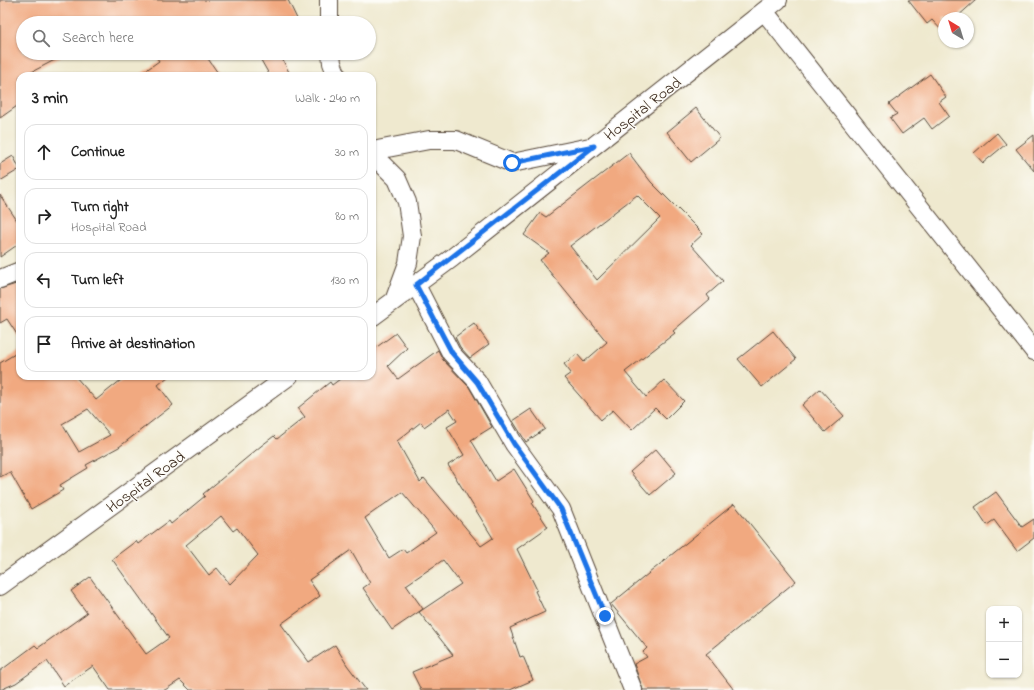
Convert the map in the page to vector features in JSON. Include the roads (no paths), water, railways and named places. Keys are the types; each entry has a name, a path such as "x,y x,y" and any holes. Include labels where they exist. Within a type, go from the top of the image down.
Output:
{"street":[{"path":"329,0 329,16"},
{"name":"Hospital Road","path":"376,314 416,285 594,146 778,0"},
{"path":"764,11 1034,351"},
{"path":"332,60 335,72"},
{"path":"376,150 429,140 456,140 512,163 594,146"},
{"path":"376,158 396,179 407,202 412,236 408,264 394,301"},
{"path":"0,279 16,273"},
{"path":"416,285 452,353 477,382 514,444 561,509 633,690"},
{"name":"Hospital Road","path":"0,586 283,380"}]}
